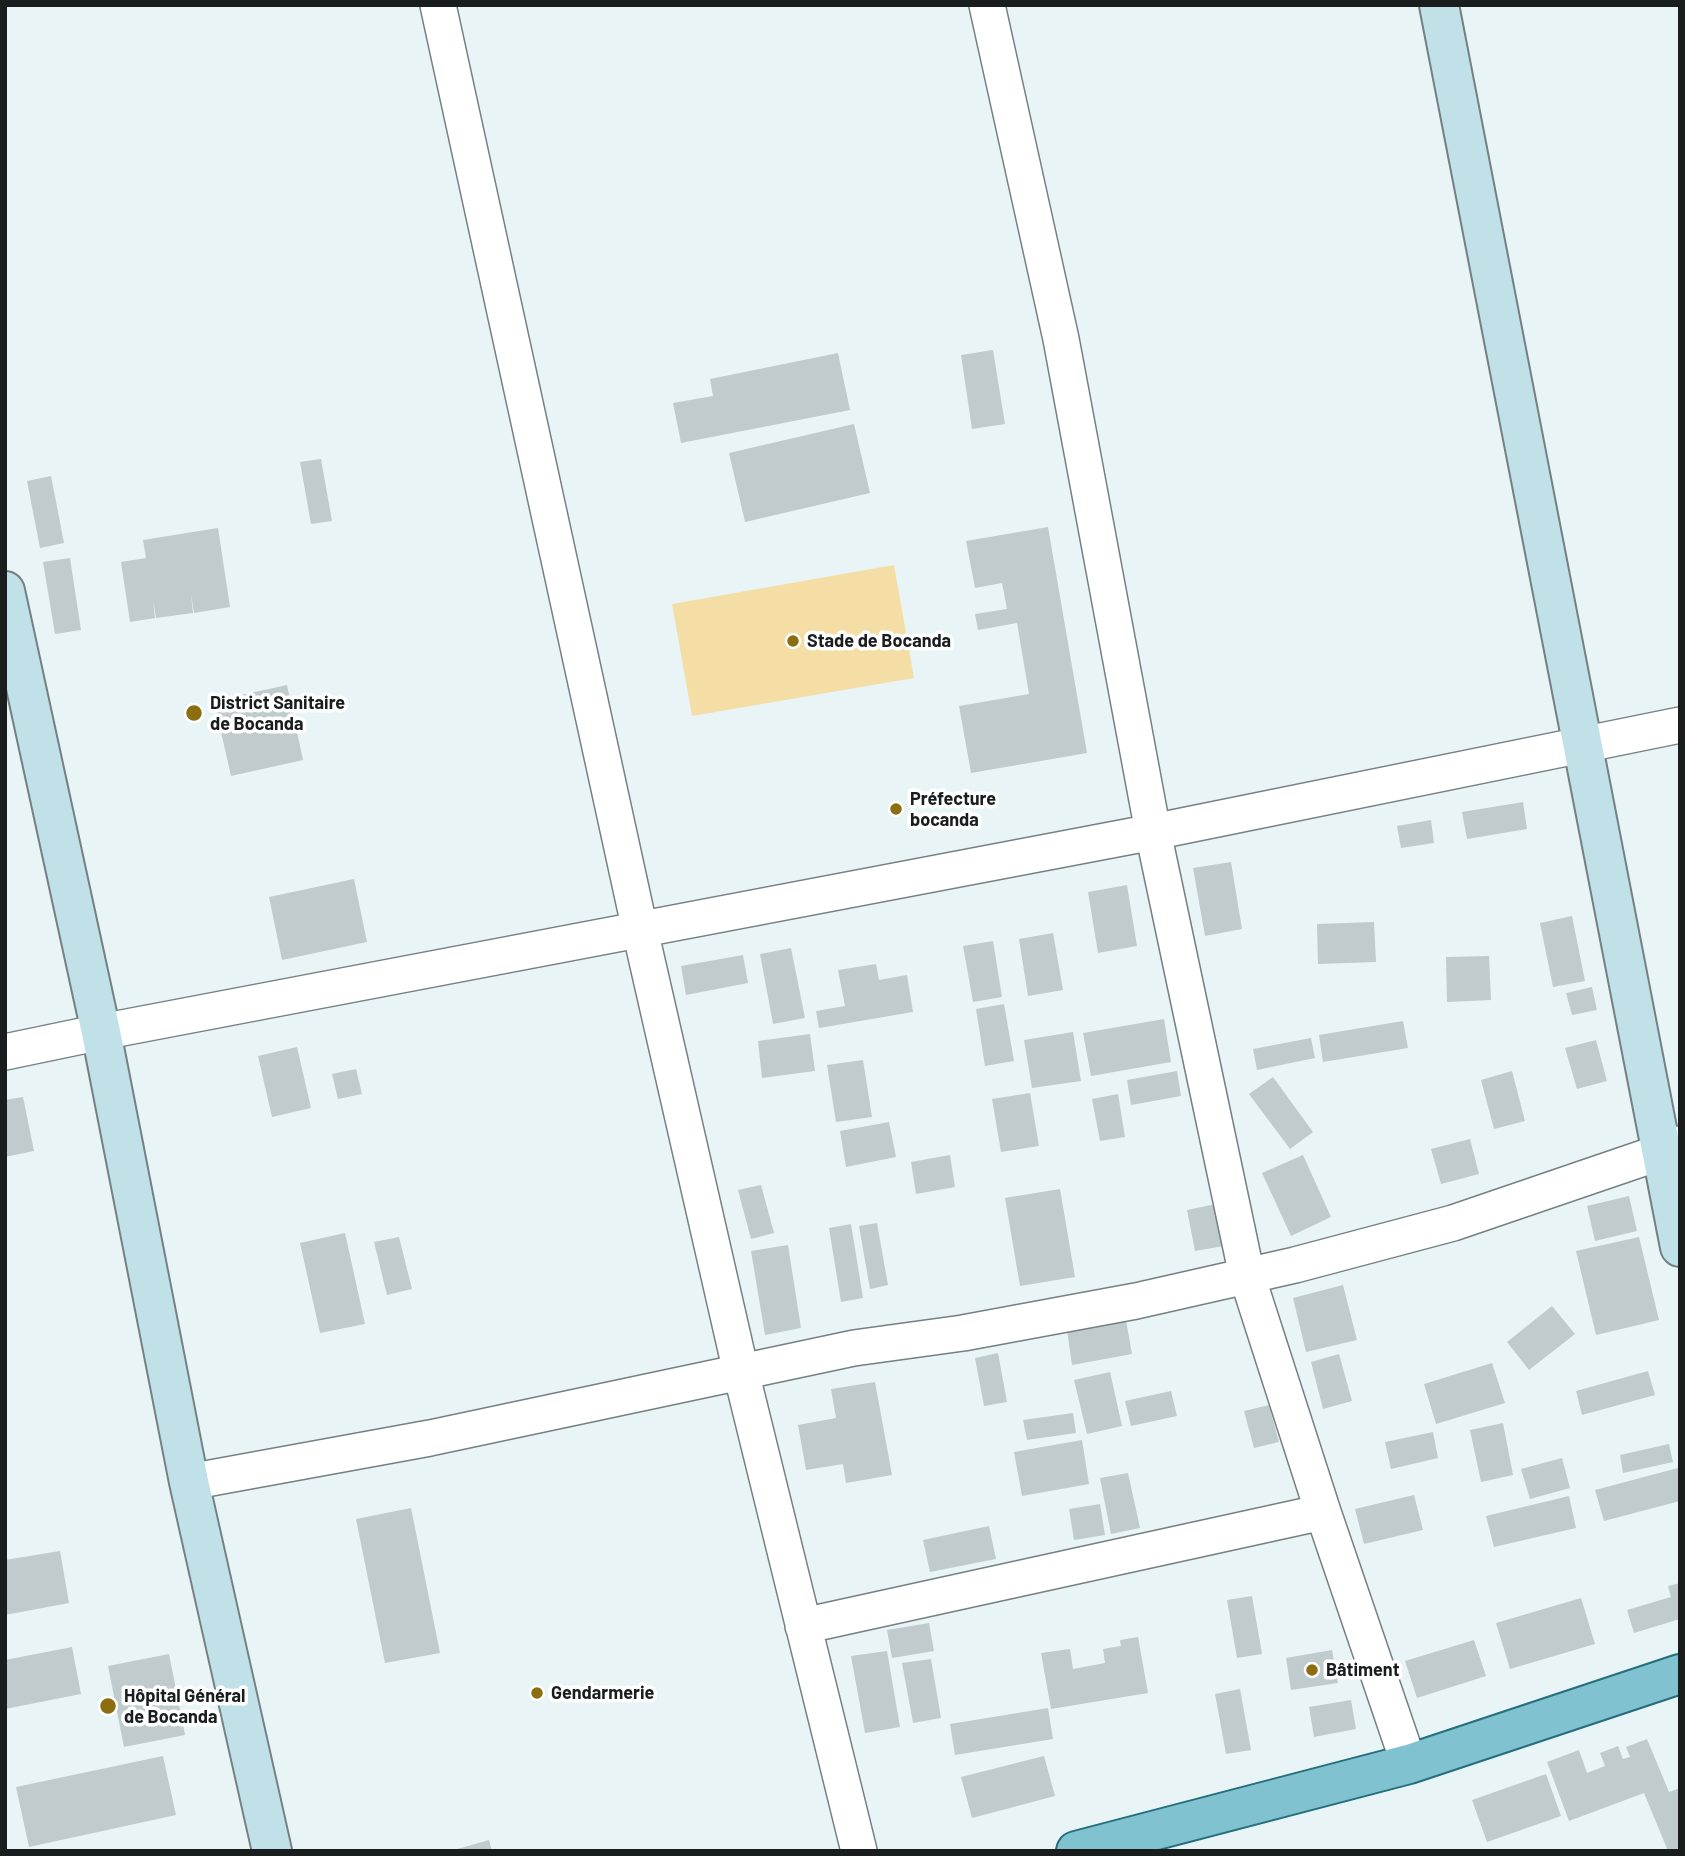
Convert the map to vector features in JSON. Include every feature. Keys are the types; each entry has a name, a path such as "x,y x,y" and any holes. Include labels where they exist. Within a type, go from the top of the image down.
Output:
{"main road":[{"path":"1076,1851 1143,1843 1409,1764 1680,1674"}],"street":[{"path":"438,5 640,930 741,1373 859,1851"},
{"path":"987,5 1061,339 1153,832 1247,1276 1323,1512 1409,1764"},
{"path":"1439,5 1582,744 1671,1148 1680,1247"},
{"path":"5,591 102,1032 189,1482 272,1851"},
{"path":"5,1052 1153,832 1680,725"},
{"path":"189,1482 430,1438 854,1348 963,1333 1136,1301 1247,1276 1453,1223 1671,1148"},
{"path":"803,1626 1323,1512"}],"shaded area":[{"name":"Stade de Bocanda","path":"894,565 914,678 692,716 672,604"}],"building":[{"path":"993,350 1005,424 972,429 961,355"},
{"path":"838,353 850,410 681,443 673,403 713,396 710,379"},
{"path":"854,424 870,493 745,522 729,453"},
{"path":"321,459 332,521 311,524 300,462"},
{"path":"51,476 64,543 40,548 27,481"},
{"path":"1048,527 1087,753 971,773 959,706 1029,694 1017,623 978,630 975,614 1007,609 1002,583 975,588 966,541"},
{"path":"218,528 230,607 194,613 191,593 193,613 156,618 153,600 155,618 130,622 121,562 146,558 143,540"},
{"path":"70,558 81,630 55,634 43,562"},
{"path":"287,685 303,760 231,776 214,701"},
{"path":"1523,802 1527,829 1467,839 1462,812"},
{"path":"1431,820 1434,843 1401,848 1397,826"},
{"path":"1231,862 1242,929 1205,936 1193,868"},
{"path":"354,879 367,942 282,960 269,897"},
{"path":"1127,885 1137,946 1098,953 1088,892"},
{"path":"1572,916 1585,981 1553,987 1540,923"},
{"path":"1374,922 1376,962 1318,964 1317,924"},
{"path":"1053,933 1063,990 1028,996 1019,939"},
{"path":"993,941 1002,997 973,1002 963,946"},
{"path":"791,948 805,1018 773,1024 760,954"},
{"path":"743,955 748,983 686,995 681,966"},
{"path":"1489,956 1491,1000 1447,1002 1446,957"},
{"path":"876,964 879,980 907,975 913,1012 819,1028 816,1011 845,1006 838,970"},
{"path":"1592,987 1597,1010 1572,1015 1566,993"},
{"path":"1004,1004 1014,1061 985,1066 976,1009"},
{"path":"1164,1019 1171,1062 1091,1076 1083,1033"},
{"path":"1403,1021 1408,1048 1323,1062 1319,1035"},
{"path":"1073,1032 1081,1081 1032,1088 1024,1040"},
{"path":"810,1034 815,1071 762,1078 758,1041"},
{"path":"1311,1038 1315,1058 1257,1070 1253,1049"},
{"path":"1596,1040 1607,1081 1577,1089 1565,1048"},
{"path":"297,1047 311,1108 272,1117 258,1056"},
{"path":"863,1060 872,1117 836,1122 827,1065"},
{"path":"356,1069 362,1094 338,1099 332,1074"},
{"path":"1177,1071 1181,1096 1131,1105 1127,1080"},
{"path":"1512,1071 1525,1121 1494,1129 1481,1080"},
{"path":"1273,1077 1313,1132 1290,1149 1249,1094"},
{"path":"1030,1093 1039,1146 1001,1152 992,1099"},
{"path":"1118,1094 1125,1137 1100,1141 1092,1099"},
{"path":"23,1097 34,1151 5,1157 5,1100"},
{"path":"889,1122 896,1157 846,1167 840,1131"},
{"path":"1470,1139 1479,1174 1441,1184 1431,1149"},
{"path":"950,1155 955,1187 916,1194 911,1162"},
{"path":"1303,1155 1331,1217 1291,1236 1262,1173"},
{"path":"761,1185 774,1233 751,1239 738,1190"},
{"path":"1060,1189 1075,1277 1020,1286 1005,1198"},
{"path":"1629,1196 1637,1231 1595,1241 1587,1206"},
{"path":"1216,1204 1224,1246 1195,1251 1187,1210"},
{"path":"877,1223 888,1285 870,1289 859,1226"},
{"path":"851,1224 863,1298 841,1302 829,1228"},
{"path":"345,1233 365,1324 320,1333 300,1243"},
{"path":"399,1237 412,1289 387,1295 374,1242"},
{"path":"1639,1237 1659,1320 1596,1335 1576,1251"},
{"path":"788,1245 801,1328 765,1335 751,1251"},
{"path":"1343,1285 1357,1340 1306,1352 1293,1298"},
{"path":"1552,1306 1575,1334 1529,1370 1507,1342"},
{"path":"1126,1320 1132,1354 1072,1365 1067,1330"},
{"path":"998,1353 1007,1402 984,1406 975,1358"},
{"path":"1339,1354 1352,1401 1323,1409 1311,1362"},
{"path":"1492,1363 1505,1403 1436,1424 1424,1384"},
{"path":"1648,1371 1655,1395 1582,1415 1576,1391"},
{"path":"1110,1372 1122,1426 1087,1434 1074,1380"},
{"path":"875,1382 892,1475 846,1483 843,1464 806,1470 798,1425 836,1418 831,1389"},
{"path":"1171,1391 1177,1416 1131,1426 1125,1401"},
{"path":"1269,1405 1279,1442 1254,1448 1244,1411"},
{"path":"1073,1413 1076,1433 1027,1440 1023,1420"},
{"path":"1503,1423 1513,1475 1481,1482 1470,1430"},
{"path":"1433,1432 1438,1458 1391,1469 1385,1442"},
{"path":"1082,1440 1089,1484 1022,1496 1014,1452"},
{"path":"1669,1444 1673,1462 1623,1473 1620,1455"},
{"path":"1562,1458 1570,1488 1530,1499 1521,1469"},
{"path":"1678,1468 1680,1501 1604,1521 1595,1490"},
{"path":"1128,1473 1140,1528 1111,1534 1100,1478"},
{"path":"1414,1495 1423,1530 1364,1544 1355,1509"},
{"path":"1569,1496 1576,1528 1494,1547 1486,1516"},
{"path":"1100,1504 1105,1535 1074,1540 1069,1509"},
{"path":"411,1508 440,1653 385,1663 356,1519"},
{"path":"989,1526 996,1559 930,1572 923,1540"},
{"path":"60,1551 69,1603 5,1615 5,1560"},
{"path":"1680,1583 1680,1619 1634,1633 1627,1610 1671,1597 1668,1586"},
{"path":"1252,1596 1262,1654 1237,1658 1227,1600"},
{"path":"1581,1598 1595,1644 1510,1669 1496,1623"},
{"path":"929,1623 934,1651 892,1658 887,1630"},
{"path":"1138,1637 1148,1693 1051,1709 1041,1653 1070,1649 1073,1669 1105,1663 1103,1649 1121,1646 1120,1640"},
{"path":"1474,1640 1486,1676 1417,1698 1405,1661"},
{"path":"72,1647 81,1694 5,1709 5,1660"},
{"name":"Bâtiment","path":"1332,1650 1338,1683 1291,1690 1286,1658"},
{"path":"887,1651 900,1727 865,1733 851,1656"},
{"path":"169,1654 185,1735 124,1747 108,1666"},
{"path":"931,1659 941,1718 913,1723 902,1663"},
{"path":"1240,1689 1251,1750 1226,1754 1215,1694"},
{"path":"1351,1700 1356,1729 1314,1737 1309,1707"},
{"path":"1048,1708 1053,1739 955,1755 950,1724"},
{"path":"1647,1739 1669,1792 1680,1788 1680,1851 1668,1851 1644,1793 1569,1821 1547,1762 1579,1750 1587,1773 1605,1766 1600,1753 1618,1746 1623,1759 1630,1757 1626,1747"},
{"path":"163,1756 176,1815 29,1847 16,1787"},
{"path":"1044,1756 1055,1796 972,1818 961,1777"},
{"path":"1546,1774 1561,1816 1487,1842 1472,1800"},
{"path":"489,1840 492,1851 454,1851 454,1850"}],"place":[{"name":"Stade de Bocanda","path":"793,641"},
{"name":"District Sanitaire de Bocanda","path":"194,713"},
{"name":"Préfecture bocanda","path":"896,809"},
{"name":"Bâtiment","path":"1312,1670"},
{"name":"Gendarmerie","path":"537,1693"},
{"name":"Hôpital Général de Bocanda","path":"108,1706"}]}
